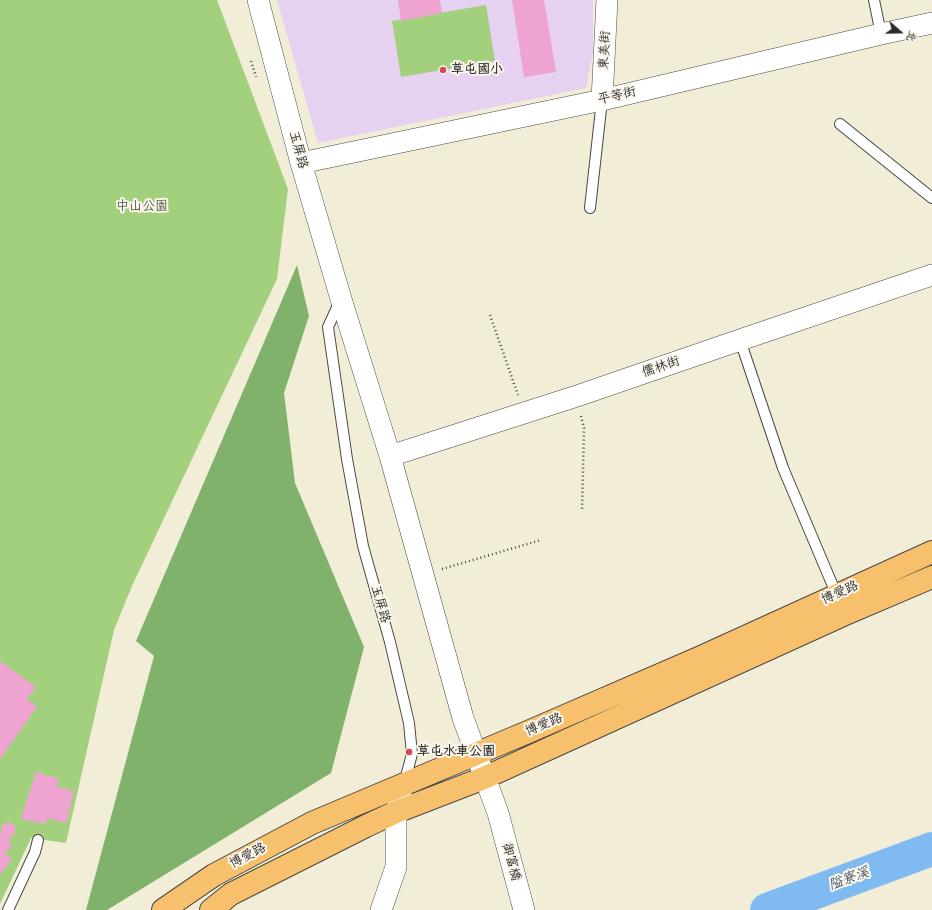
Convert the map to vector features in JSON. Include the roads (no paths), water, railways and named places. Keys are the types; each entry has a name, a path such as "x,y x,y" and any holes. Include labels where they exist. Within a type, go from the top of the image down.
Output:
{"main road":[{"name":"博愛路","path":"163,910 214,874 312,823 701,657 932,552"},
{"name":"博愛路","path":"211,910 231,894 396,812 484,778 932,576"}],"street":[{"name":"玉屏路","path":"258,0 301,163 341,299 390,456 463,718 498,813"},
{"name":"東美街","path":"602,100 607,0"},
{"name":"平等街","path":"301,163 602,100 932,23"},
{"name":"儒林街","path":"390,456 577,396 932,275"},
{"name":"玉屏路","path":"381,910 396,867 396,812 404,784"},
{"name":"御富橋","path":"498,813 524,910"}],"lane":[{"path":"874,0 881,34"},
{"path":"590,208 602,100"},
{"path":"840,124 932,198"},
{"name":"玉屏路","path":"341,299 328,327 347,459 363,546 390,642 409,723 412,754 404,784"},
{"path":"740,340 783,468 837,594 843,615"},
{"path":"8,910 35,852 38,840"}],"waterway":[{"name":"隘寮溪","path":"767,910 932,849"}],"place":[{"name":"草屯國小","path":"443,70"},
{"name":"草屯水車公園","path":"409,752"}],"park label":[{"name":"中山公園","path":"142,207"}]}
